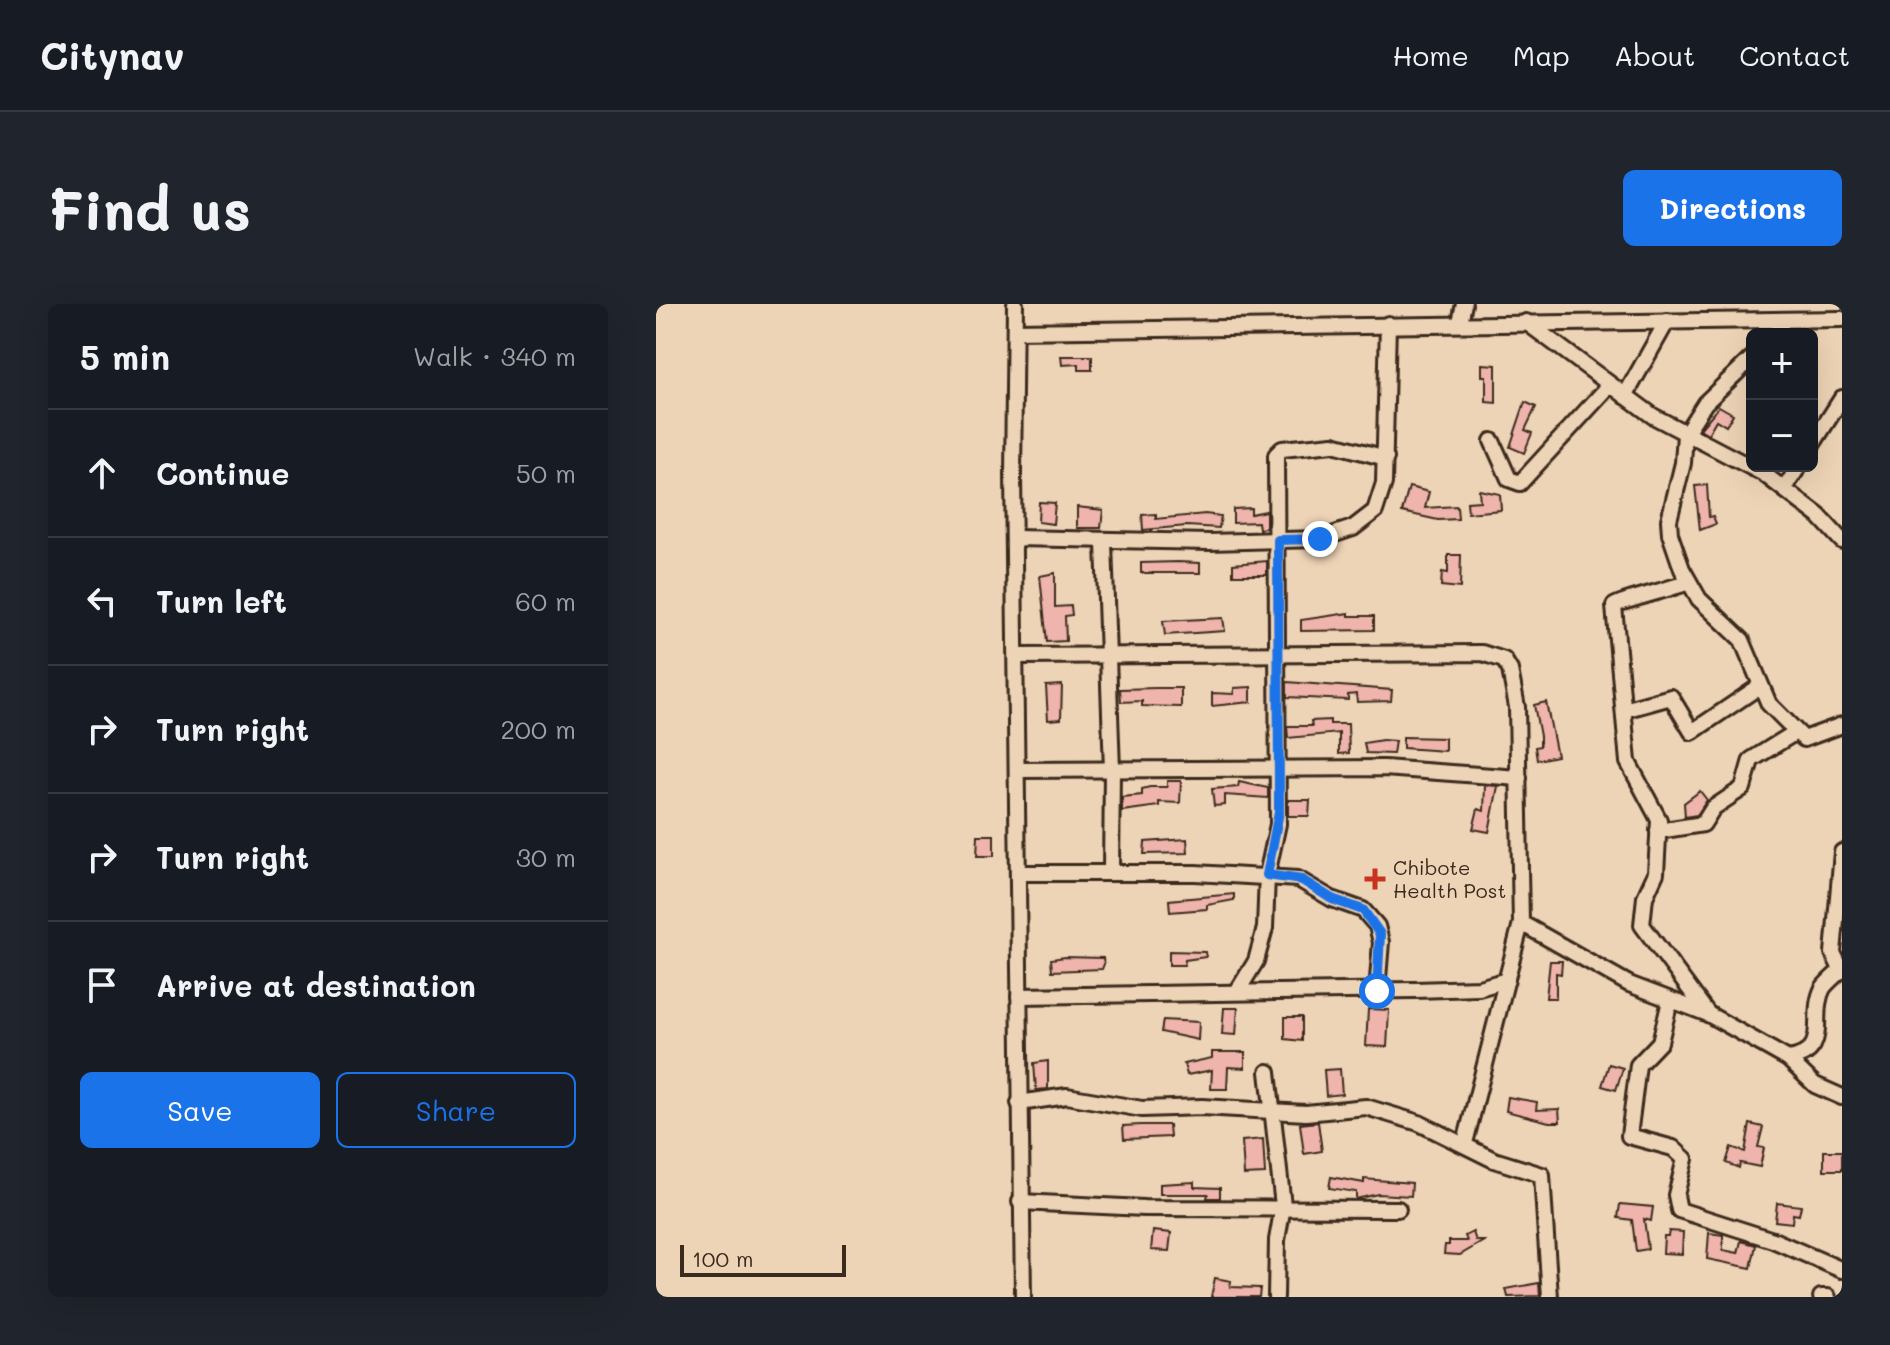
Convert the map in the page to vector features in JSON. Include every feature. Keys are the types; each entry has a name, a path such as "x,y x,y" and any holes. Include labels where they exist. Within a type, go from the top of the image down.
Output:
{"street":[{"path":"1015,304 1019,1103 1023,1297"},
{"path":"1460,322 1464,304"},
{"path":"1625,396 1671,321 1669,304"},
{"path":"1779,304 1787,320"},
{"path":"1015,331 1460,322 1842,319"},
{"path":"1780,328 1787,320"},
{"path":"1526,322 1609,386 1685,434 1764,474 1819,516 1842,541"},
{"path":"1015,538 1104,543 1320,539 1365,521 1381,498 1386,458 1388,324"},
{"path":"1746,364 1705,403 1685,434 1683,463 1669,520 1675,550 1689,582 1710,613 1742,640 1769,704 1796,732 1810,740 1842,725"},
{"path":"1492,441 1509,479 1520,483 1609,386"},
{"path":"1818,436 1842,398"},
{"path":"1237,992 1256,961 1265,928 1267,875 1277,835 1278,451 1333,444 1386,458"},
{"path":"1784,489 1795,472"},
{"path":"1104,543 1110,657 1111,872"},
{"path":"1689,582 1646,597 1619,601 1614,606 1628,762 1642,794 1657,815 1656,873 1642,910 1642,925 1708,1014"},
{"path":"1018,656 1495,655 1504,660 1515,686 1521,923 1465,1143"},
{"path":"1624,710 1671,697 1692,732 1760,686"},
{"path":"1658,831 1703,824 1713,808 1743,788 1751,760 1796,732"},
{"path":"1018,770 1398,768 1519,778"},
{"path":"1788,1059 1801,1057 1812,1049 1823,988 1842,971 1833,953 1842,852"},
{"path":"1018,873 1267,875 1302,880 1332,899 1363,910 1380,934 1377,991"},
{"path":"1521,923 1629,984 1708,1014 1788,1059 1815,1085 1842,1097"},
{"path":"1019,996 1479,988 1507,980"},
{"path":"1670,1001 1660,1042 1638,1065 1629,1136 1673,1148 1685,1159 1676,1195 1679,1210 1790,1246 1842,1270"},
{"path":"1268,1072 1283,1206 1277,1240 1276,1297"},
{"path":"1019,1103 1067,1096 1142,1109 1190,1107 1306,1113 1349,1107 1380,1109 1465,1143 1494,1160 1542,1175 1550,1297"},
{"path":"1020,1202 1144,1208 1283,1206 1398,1209"},
{"path":"1821,1297 1828,1297"}],"building":[{"path":"1061,356 1092,356 1092,370 1079,370 1079,364 1062,365"},
{"path":"1482,364 1496,365 1496,403 1486,402 1486,376 1482,376"},
{"path":"1525,402 1536,407 1525,430 1532,433 1524,453 1510,447"},
{"path":"1719,406 1733,414 1726,426 1716,420 1708,434 1700,429"},
{"path":"1707,485 1709,517 1713,516 1716,524 1700,530 1695,486"},
{"path":"1409,487 1429,492 1425,508 1457,506 1458,519 1438,520 1402,512"},
{"path":"1479,490 1500,494 1501,510 1468,513 1467,502 1480,501"},
{"path":"1039,502 1055,503 1053,524 1038,522"},
{"path":"1077,507 1103,510 1101,528 1077,528"},
{"path":"1251,508 1251,514 1266,511 1266,528 1259,529 1258,522 1233,523 1233,509"},
{"path":"1156,514 1156,519 1205,514 1221,516 1219,528 1187,526 1143,530 1142,515"},
{"path":"1448,555 1461,555 1460,588 1441,586 1442,572 1448,573"},
{"path":"1267,561 1267,575 1233,575 1233,564"},
{"path":"1141,563 1200,563 1200,573 1141,573"},
{"path":"1055,573 1055,607 1071,606 1072,615 1065,616 1066,641 1047,642 1040,576"},
{"path":"1349,613 1349,616 1374,616 1374,630 1301,631 1301,620"},
{"path":"1223,618 1225,631 1165,635 1163,621"},
{"path":"1287,682 1392,690 1391,701 1357,702 1356,694 1348,695 1348,700 1287,697"},
{"path":"1062,685 1061,719 1048,720 1046,686"},
{"path":"1251,687 1251,702 1212,706 1212,693 1234,694 1234,688"},
{"path":"1181,688 1181,707 1142,706 1142,701 1121,702 1120,689"},
{"path":"1546,702 1557,756 1537,760 1535,747 1540,746 1540,736 1534,705"},
{"path":"1330,720 1330,724 1348,724 1349,753 1339,754 1339,733 1288,738 1287,726 1312,726 1311,721"},
{"path":"1403,737 1445,738 1445,751 1403,748"},
{"path":"1395,741 1393,754 1366,753 1364,743"},
{"path":"1167,781 1181,781 1180,803 1159,802 1159,806 1122,811 1122,797 1142,795 1142,789 1150,787 1167,787"},
{"path":"1239,782 1268,788 1268,798 1225,795 1225,805 1214,806 1212,789 1238,787"},
{"path":"1485,785 1498,786 1489,832 1473,829 1478,809 1484,811"},
{"path":"1700,791 1707,800 1697,815 1685,817 1684,803"},
{"path":"1288,800 1310,800 1309,816 1288,816"},
{"path":"978,835 994,835 994,856 977,856"},
{"path":"1187,839 1188,853 1144,854 1145,842"},
{"path":"1234,894 1234,900 1207,905 1207,909 1170,912 1169,900"},
{"path":"1169,951 1205,952 1206,957 1185,960 1184,965 1169,965"},
{"path":"1103,958 1104,964 1102,969 1052,971 1051,959"},
{"path":"1550,961 1562,961 1561,974 1556,973 1556,998 1546,998"},
{"path":"1224,1008 1238,1008 1236,1035 1222,1034"},
{"path":"1368,1009 1389,1010 1387,1047 1366,1046"},
{"path":"1285,1017 1302,1017 1302,1041 1285,1039"},
{"path":"1163,1020 1199,1022 1198,1040 1161,1032"},
{"path":"1212,1052 1245,1052 1245,1068 1228,1067 1227,1089 1211,1089 1212,1070 1187,1075 1184,1064 1212,1058"},
{"path":"1048,1061 1048,1089 1036,1090 1034,1063"},
{"path":"1609,1064 1623,1068 1616,1090 1602,1086"},
{"path":"1340,1069 1342,1094 1326,1096 1324,1070"},
{"path":"1508,1097 1537,1102 1536,1110 1559,1109 1560,1122 1506,1111"},
{"path":"1318,1122 1322,1151 1304,1154 1300,1124"},
{"path":"1750,1124 1763,1127 1758,1147 1764,1148 1760,1167 1740,1163 1739,1168 1726,1163 1731,1147 1745,1152"},
{"path":"1169,1125 1170,1137 1124,1139 1123,1126"},
{"path":"1263,1139 1265,1174 1244,1175 1242,1141"},
{"path":"1824,1151 1842,1151 1842,1170 1824,1170"},
{"path":"1331,1177 1364,1183 1364,1179 1412,1183 1411,1196 1378,1194 1356,1199 1356,1192 1329,1188"},
{"path":"1194,1182 1194,1187 1220,1188 1220,1198 1207,1198 1208,1194 1160,1194 1160,1184"},
{"path":"1777,1203 1801,1206 1799,1215 1793,1214 1792,1223 1775,1221"},
{"path":"1620,1204 1653,1207 1651,1221 1644,1219 1648,1249 1636,1251 1632,1220 1618,1218"},
{"path":"1153,1231 1171,1233 1169,1251 1151,1250"},
{"path":"1669,1231 1683,1232 1682,1254 1663,1253 1664,1236 1668,1236"},
{"path":"1473,1232 1476,1241 1484,1241 1460,1255 1444,1254 1449,1241 1467,1241 1465,1236"},
{"path":"1709,1233 1723,1235 1723,1250 1738,1253 1741,1241 1756,1245 1751,1268 1707,1259"},
{"path":"1215,1278 1231,1281 1230,1287 1260,1288 1259,1297 1211,1297"},
{"path":"1539,1283 1540,1296 1508,1297 1506,1289"}],"place":[{"name":"Chibote Health Post","path":"1375,879"}],"route":[{"path":"1320,539 1278,540 1279,812 1267,875 1302,880 1332,899 1363,910 1380,934 1377,991"}]}
